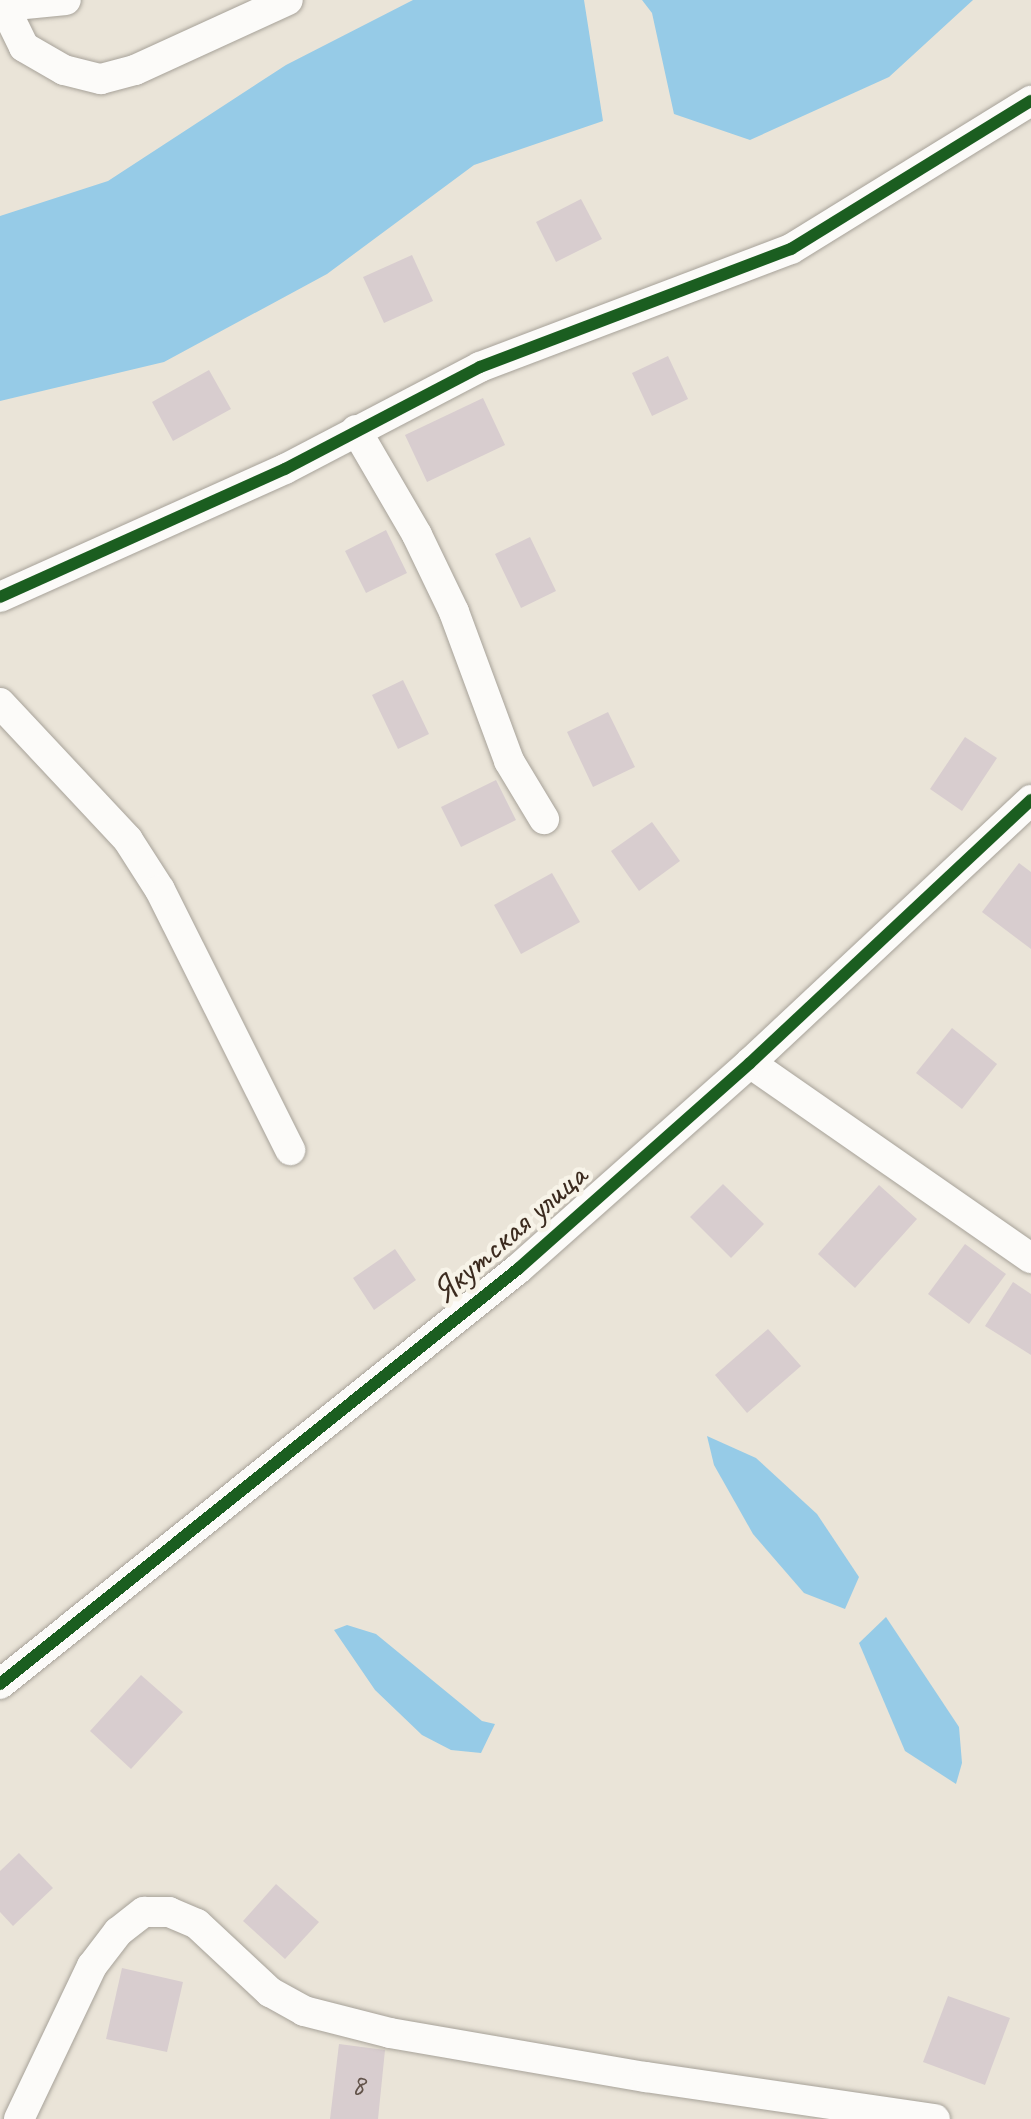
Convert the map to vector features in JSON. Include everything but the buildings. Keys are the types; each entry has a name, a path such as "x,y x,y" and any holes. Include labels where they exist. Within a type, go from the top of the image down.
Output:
{"street":[{"path":"66,0 3,3 24,46 64,70 101,78 135,70 288,0"},
{"path":"0,597 286,469 480,368 791,249 1031,101"},
{"path":"356,430 432,565 509,761 544,819"},
{"path":"0,703 128,840 160,890 290,1150"},
{"name":"Якутская улица","path":"0,1684 518,1269 750,1064 1031,800"},
{"path":"750,1064 1031,1258"},
{"path":"19,2119 92,1966 118,1932 144,1912 170,1912 197,1924 270,1992 304,2011 646,2078 935,2119"}],"water":[{"path":"413,0 584,0 603,121 474,165 327,274 164,362 0,401 0,216 108,181 286,65"},
{"path":"642,0 973,0 889,77 750,140 674,114 652,13"},
{"path":"707,1436 756,1458 817,1514 859,1577 845,1609 804,1593 753,1534 714,1465"},
{"path":"886,1617 959,1727 962,1763 956,1784 905,1751 859,1643"},
{"path":"347,1625 376,1634 482,1721 495,1724 481,1753 451,1750 422,1735 375,1690 334,1630"}],"cycle path":[{"path":"0,597 285,469 480,367 791,249 1031,101"},
{"path":"0,1684 518,1269 750,1063 1031,800"}]}
